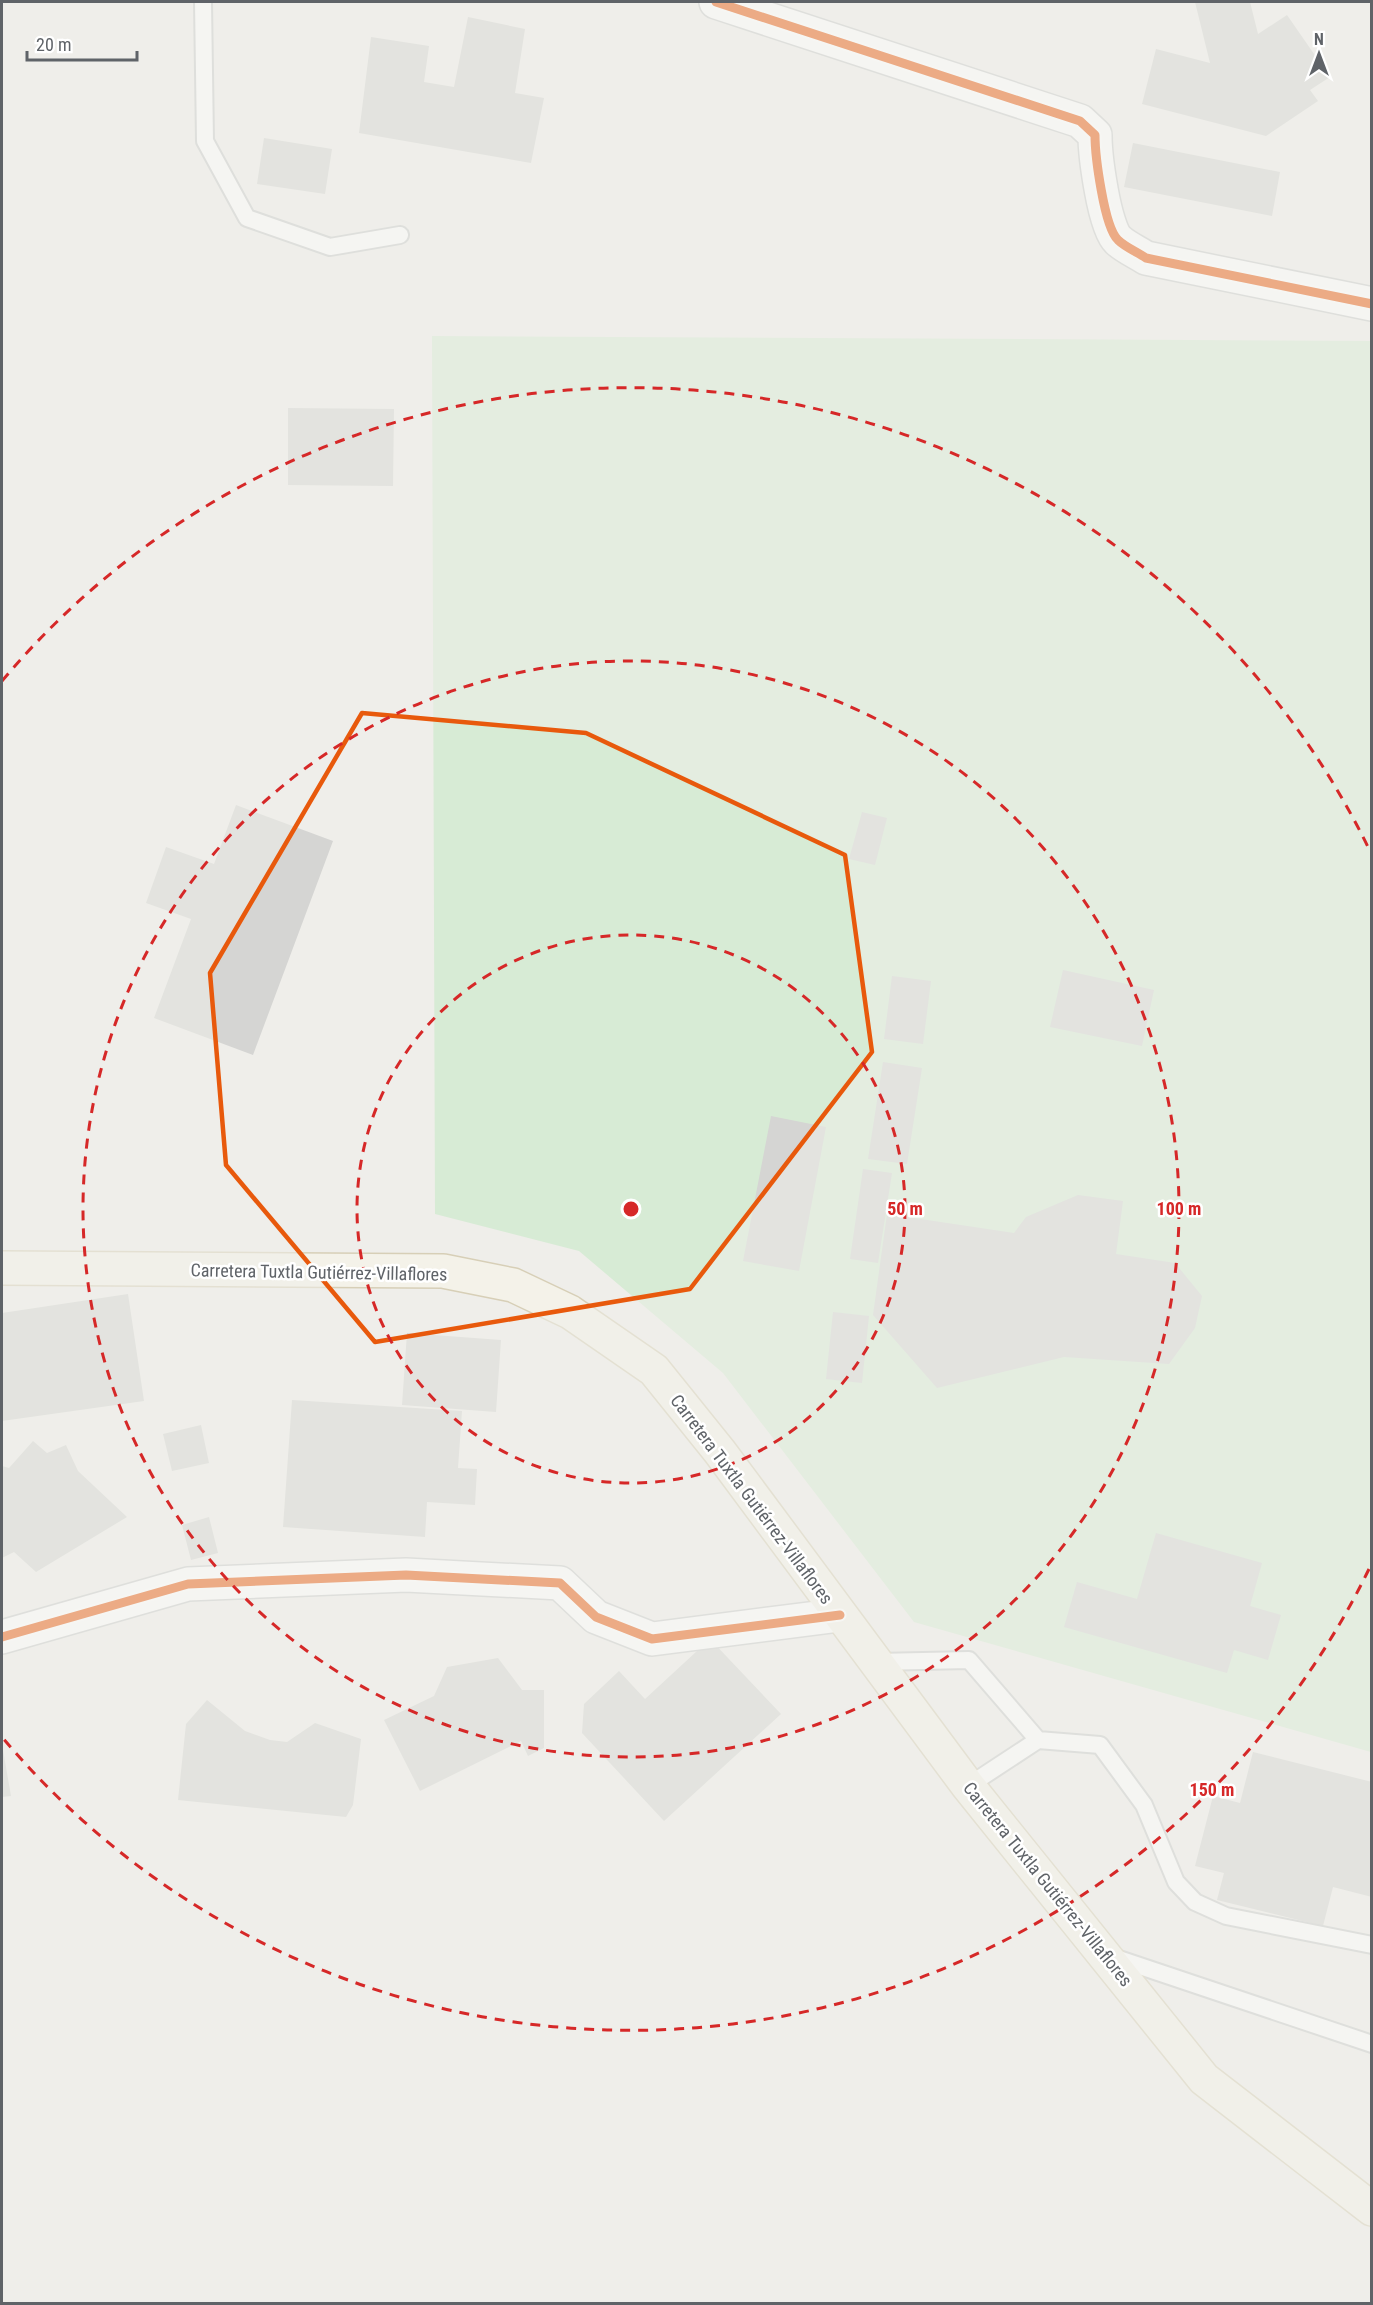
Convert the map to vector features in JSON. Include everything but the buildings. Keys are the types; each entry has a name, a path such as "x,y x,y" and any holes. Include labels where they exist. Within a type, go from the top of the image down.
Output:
{"main road":[{"name":"Carretera Tuxtla Gutiérrez-Villaflores","path":"2,1268 442,1271 513,1285 570,1312 654,1370 720,1452 968,1786 1204,2079 1371,2209"}],"street":[{"path":"716,2 1080,121 1095,135 1095,150 1105,210 1116,240 1146,258 1371,303"},
{"path":"2,1637 188,1584 406,1575 560,1583 596,1617 652,1639 840,1615"}],"lane":[{"path":"203,2 205,141 247,218 330,247 400,235"},
{"path":"876,1662 969,1660 1038,1740"},
{"path":"968,1786 1038,1740 1100,1745 1144,1805 1176,1882 1195,1902 1226,1916 1371,1945"},
{"path":"1103,1954 1371,2044"}],"highlighted area":[{"path":"362,713 586,733 845,855 872,1052 690,1289 375,1342 226,1165 210,973"}],"green space":[{"path":"432,336 1371,341 1371,1752 914,1622 723,1373 579,1251 435,1214"}],"cycle path":[{"path":"716,2 1080,121 1095,135 1101,190 1113,233 1121,243 1146,258 1372,304"},
{"path":"2,1637 188,1584 406,1575 560,1583 596,1617 652,1639 840,1615"}]}
